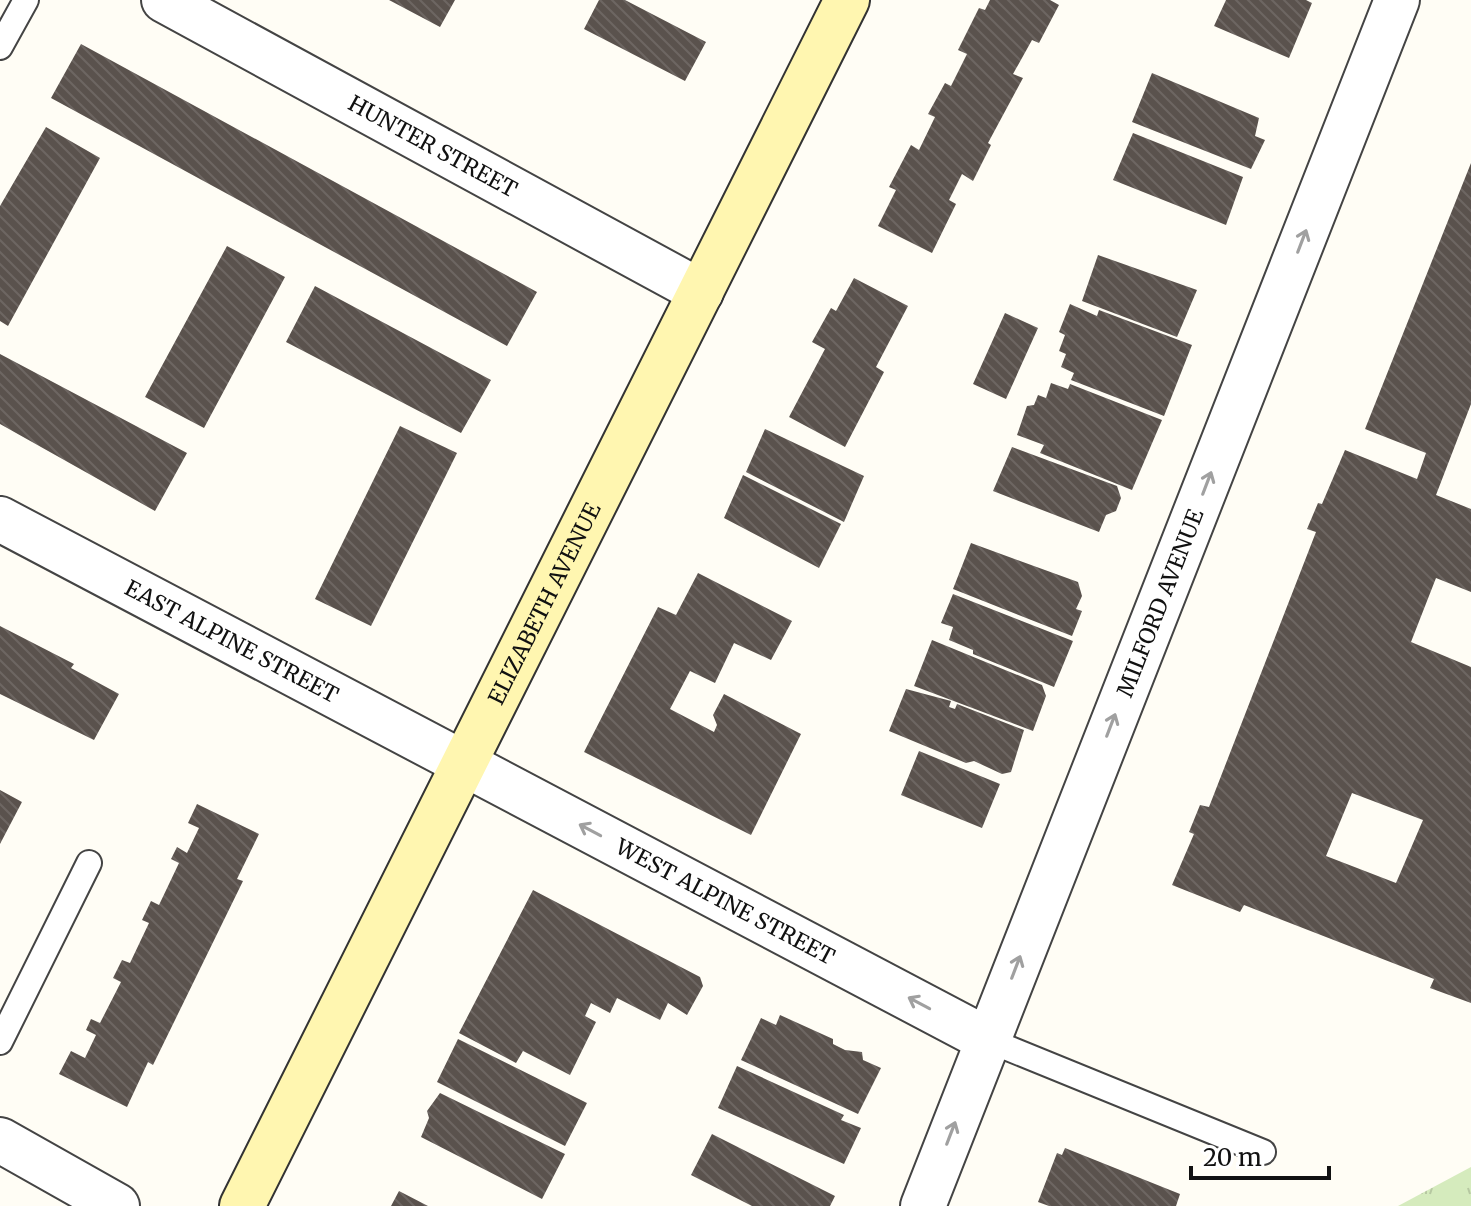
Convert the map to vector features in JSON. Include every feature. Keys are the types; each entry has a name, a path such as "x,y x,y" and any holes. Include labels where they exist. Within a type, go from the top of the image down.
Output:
{"main road":[{"name":"ELIZABETH AVENUE","path":"242,1206 847,0"}],"street":[{"name":"HUNTER STREET","path":"164,0 701,292"},
{"name":"MILFORD AVENUE","path":"923,1206 1397,0"},
{"name":"EAST ALPINE STREET","path":"0,519 463,763"},
{"name":"WEST ALPINE STREET","path":"463,763 988,1040"},
{"path":"0,1140 117,1206"}],"lane":[{"path":"0,47 26,0"},
{"path":"0,1042 89,863"},
{"path":"988,1040 1263,1152"}],"green space":[{"path":"1471,1167 1471,1206 1398,1206"}],"building":[{"path":"389,0 455,0 440,27"},
{"path":"599,0 625,0 706,42 685,81 584,29"},
{"path":"990,0 1050,0 1059,5 1039,43 1032,40 1013,74 1023,78 988,143 991,145 973,181 962,174 949,200 956,204 932,253 878,226 896,190 889,187 911,145 919,150 935,117 928,114 945,83 951,86 967,54 958,50 979,8 985,10"},
{"path":"1226,0 1306,0 1312,3 1289,58 1214,26"},
{"path":"81,44 537,292 507,346 51,98"},
{"path":"1152,73 1259,118 1255,136 1265,140 1251,169 1132,122"},
{"path":"46,127 100,158 8,326 0,321 0,206"},
{"path":"1133,133 1243,177 1226,225 1113,180"},
{"path":"1471,163 1471,404 1436,495 1471,509 1471,592 1436,578 1411,642 1471,667 1471,1003 1430,988 1434,979 1244,905 1240,912 1172,885 1194,834 1189,832 1200,805 1209,807 1316,532 1307,529 1318,503 1322,504 1345,450 1417,479 1426,453 1365,429","holes":["1352,793 1423,820 1396,883 1326,856"]},
{"path":"227,246 285,277 204,428 145,397"},
{"path":"1098,255 1197,290 1177,337 1082,301"},
{"path":"854,278 908,306 876,367 884,372 845,447 789,417 825,349 812,342 831,308 836,311"},
{"path":"315,286 491,380 461,433 286,342"},
{"path":"1070,304 1097,316 1099,310 1192,345 1164,416 1071,380 1074,373 1061,367 1066,354 1059,351 1065,335 1059,332"},
{"path":"1005,313 1038,328 1006,399 973,384"},
{"path":"0,354 187,453 155,511 0,424"},
{"path":"1051,383 1068,389 1070,384 1162,420 1132,490 1040,453 1044,445 1017,435 1027,406 1034,405 1038,395 1046,398"},
{"path":"400,426 457,453 371,626 315,599"},
{"path":"765,429 864,476 844,522 746,472"},
{"path":"1012,447 1117,486 1121,498 1116,511 1106,515 1099,532 993,491"},
{"path":"743,475 841,524 819,568 724,518"},
{"path":"971,543 1078,582 1082,596 1076,609 1082,611 1072,636 953,589"},
{"path":"698,573 792,621 771,660 734,643 715,683 690,671 670,709 714,732 717,725 713,715 724,694 801,734 751,835 584,752 658,607 676,615"},
{"path":"953,594 1073,641 1054,687 973,654 973,650 949,640 953,627 941,623"},
{"path":"0,626 74,664 71,668 119,694 94,740 0,694"},
{"path":"932,640 1042,685 1046,696 1033,731 914,686"},
{"path":"906,689 951,701 949,707 955,709 957,704 1024,730 1011,772 1002,774 974,761 966,763 889,731"},
{"path":"919,751 1000,784 982,828 901,795"},
{"path":"0,790 22,802 0,844"},
{"path":"197,804 259,834 237,879 243,881 153,1065 148,1062 127,1107 59,1074 71,1051 85,1058 96,1035 86,1030 91,1019 100,1023 121,982 113,978 122,960 130,963 149,923 142,920 151,901 159,905 179,863 171,859 177,847 187,853 199,828 188,823"},
{"path":"533,890 700,977 703,986 687,1015 668,1003 660,1020 617,998 610,1013 591,1003 585,1016 596,1022 570,1075 523,1051 516,1063 459,1033"},
{"path":"780,1015 833,1039 833,1044 845,1050 862,1052 863,1060 881,1068 858,1114 741,1060 761,1018 776,1025"},
{"path":"458,1039 587,1103 565,1146 437,1082"},
{"path":"737,1066 844,1115 841,1120 861,1128 844,1164 718,1108"},
{"path":"440,1093 565,1154 542,1199 421,1137 429,1118 427,1111"},
{"path":"712,1134 835,1196 830,1206 752,1206 691,1175"},
{"path":"1065,1148 1180,1194 1176,1206 1049,1206 1038,1202 1057,1153 1062,1155"},
{"path":"399,1191 428,1206 391,1206"}]}
